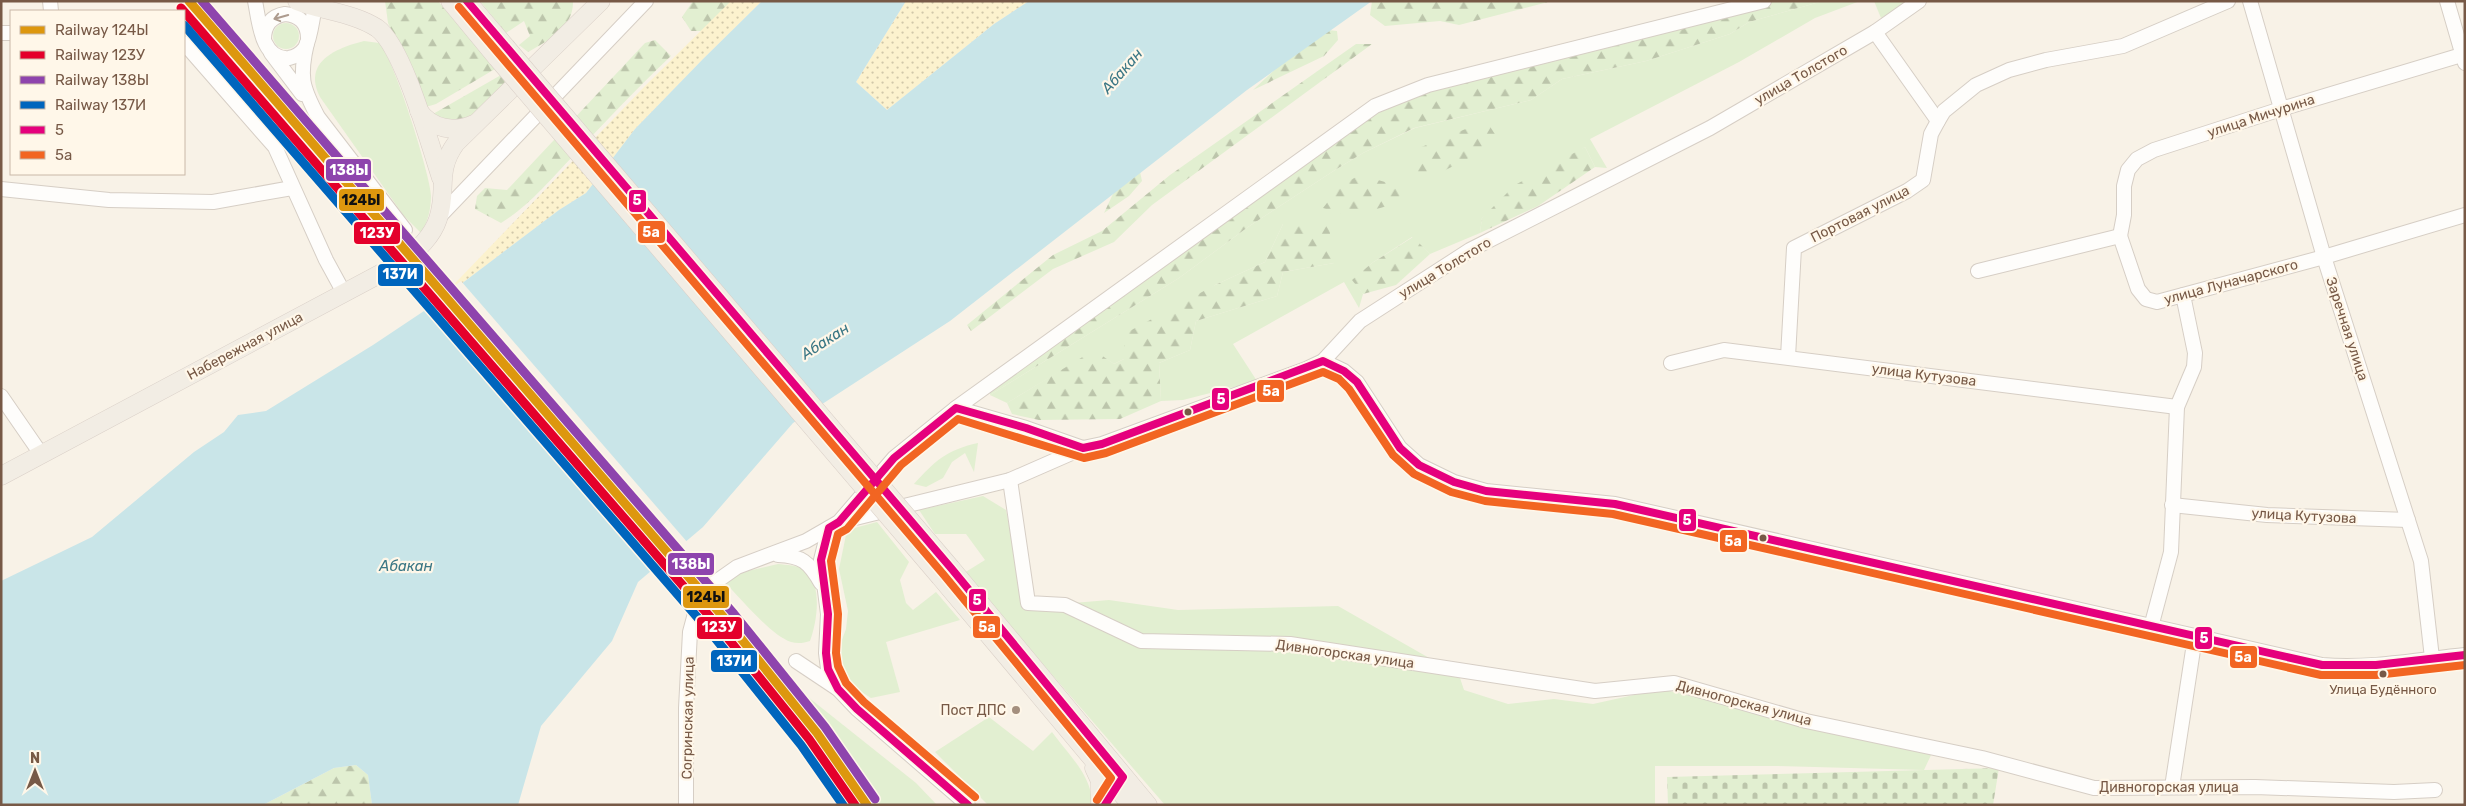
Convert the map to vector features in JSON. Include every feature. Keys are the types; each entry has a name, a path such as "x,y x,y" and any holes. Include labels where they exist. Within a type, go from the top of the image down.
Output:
{"main road":[{"path":"297,1 370,24 386,36 394,50 441,178"},
{"path":"450,1 501,53 946,573 1119,783 1131,805"},
{"path":"467,1 501,53"},
{"path":"441,178 445,161 451,149 594,3"},
{"path":"416,107 428,121 449,129 462,128 479,121"},
{"name":"Набережная улица","path":"1,476 397,266 413,253 433,231 439,217 441,178"},
{"path":"946,573 1088,754 1119,783 1148,805"},
{"path":"1088,754 1100,781 1100,805"},
{"path":"1105,805 1119,783"}],"street":[{"path":"255,1 267,46 404,230"},
{"path":"439,217 646,1"},
{"path":"838,689 828,668 826,652 828,614 821,560 834,525 894,458 956,408 1375,106 1428,85 1764,1"},
{"name":"улица Толстого","path":"834,525 1010,480 1083,448 1102,444 1323,361 1360,321 1470,250 1710,128 1875,32 1919,1"},
{"name":"Портовая улица","path":"1788,356 1794,248 1907,191 1923,180 1931,134 1938,121 1944,111 1976,85 2009,70 2046,60 2124,46 2228,1"},
{"name":"Заречная улица","path":"2250,1 2324,257 2421,561 2432,658"},
{"path":"2447,1 2464,57"},
{"path":"313,108 305,93 301,78 315,7"},
{"path":"285,14 300,19 307,30 307,41 300,54 288,58 275,55 267,46 265,29 270,21 285,14"},
{"path":"1875,32 1938,121"},
{"path":"185,43 275,147 292,188 344,293"},
{"name":"улица Мичурина","path":"2120,236 2124,215 2126,178 2128,170 2137,158 2154,150 2281,109 2464,57"},
{"path":"1,189 109,200 213,202 292,188"},
{"name":"улица Луначарского","path":"2120,236 2138,289 2146,299 2157,302 2324,257 2465,215"},
{"path":"1978,271 2120,236"},
{"path":"2151,627 2171,552 2177,407 2194,367 2195,353 2183,295"},
{"name":"улица Кутузова","path":"1671,363 1724,350 1788,356 2177,407"},
{"path":"1323,361 1344,371 1357,382 1400,448 1419,465 1454,482 1486,491 1616,504 2322,665 2348,667 2379,665 2465,655"},
{"path":"1,396 41,454"},
{"path":"956,408 1026,428 1083,448"},
{"name":"Дивногорская улица","path":"1010,480 1028,602 1065,605 1141,641 1290,644 1595,691 1674,683 1806,721 1982,758 2094,788 2172,787 2394,792 2435,790"},
{"name":"улица Кутузова","path":"2172,505 2267,516 2408,520"},
{"name":"Согринская улица","path":"686,805 686,708 690,632 697,606 710,586 737,567 774,554 834,525"},
{"path":"774,554 794,556 811,566 824,588"},
{"path":"2172,787 2195,636"},
{"path":"796,661 838,689 857,709 968,805"}],"green space":[{"path":"385,1 438,1 495,69 436,104 426,107 388,23"},
{"path":"480,1 573,1 572,10 564,26 551,38 528,52 519,45 530,36 524,21 506,33"},
{"path":"693,1 740,1 705,31 691,31 682,17"},
{"path":"1372,1 1552,1 1459,25 1440,21 1385,26 1370,15"},
{"path":"1757,1 1823,1 1749,22 1730,34 1646,61 1562,79 1531,100 1414,128 1363,153 1335,170 1248,227 1179,278 990,395 990,374 1401,89 1577,52 1649,22 1702,17"},
{"path":"1823,1 1860,1 1815,18 1739,62 1590,139 1607,168 1595,167 1585,147 1482,218 1480,233 1430,254 1412,237 1372,263 1353,280 1363,294 1359,308 1344,282 1233,344 1257,381 1183,400 1161,401 1159,363 1190,350 1196,321 1277,296 1283,272 1334,263 1283,224 1265,262 1215,285 1124,359 1114,364 1094,351 1007,403 990,395 1179,278 1248,227 1335,170 1363,153 1415,128 1531,100 1562,79 1646,61 1730,34 1749,22"},
{"path":"1874,1 1910,1 1881,18"},
{"path":"286,23 295,27 299,36 295,45 286,49 277,45 273,36 277,27"},
{"path":"1328,30 1337,31 1338,40 1324,56 1253,90 1302,44"},
{"path":"655,40 671,56 530,200 501,223 475,209 477,196 485,188 507,190 645,43"},
{"path":"364,41 379,43 385,52 393,69 418,141 431,196 429,215 421,233 404,216 320,97 316,85 315,74 325,59 343,48"},
{"path":"1356,44 1372,44 1152,205 1114,242 1053,269 971,331 967,325 1053,255 1102,231 1170,175"},
{"path":"501,75 508,81 475,113 466,118 456,120 445,119 433,114"},
{"path":"1489,125 1500,142 1430,178 1408,171 1419,148 1473,126"},
{"path":"1585,147 1595,167 1538,206 1480,233 1482,218 1515,185"},
{"path":"1139,167 1142,181 1129,196 1104,213 1119,181"},
{"path":"1360,175 1403,187 1397,203 1350,217 1323,208 1341,185"},
{"path":"1283,224 1329,226 1334,263 1283,272 1277,296 1196,321 1190,350 1159,363 1161,401 1120,419 1039,420 1012,414 1007,403 1094,350 1114,364 1124,359 1124,334 1215,285 1265,262"},
{"path":"1413,237 1430,254 1396,285 1363,294 1352,280 1372,263"},
{"path":"978,443 974,472 965,453 952,462 943,478 926,487 914,484 928,469 949,453"},
{"path":"983,496 1006,510 1025,607 1109,600 1178,610 1338,606 1459,675 1464,690 1508,704 1554,699 1593,704 1661,689 1932,753 1924,770 1778,766 1655,766 1655,805 1165,805 964,573 985,560 966,534 935,534 919,510"},
{"path":"877,522 909,562 900,580 906,603 913,610 936,592 960,620 886,642 900,692 871,698 857,689 841,668 840,645 846,629 848,611 839,569 847,530"},
{"path":"778,564 802,568 811,577 817,604 815,624 810,641 803,643 791,642 774,632 724,582 739,573"},
{"path":"808,697 916,783 937,805 844,805 824,777 789,711"},
{"path":"989,717 1033,751 1052,732 1084,775 1089,785 1091,805 988,805 935,752"},
{"path":"356,765 368,775 372,805 263,805 334,768"},
{"path":"1999,768 1993,805 1668,805 1667,777"}],"sand":[{"path":"731,1 762,1 635,129 586,193 559,210 436,303 645,86"},
{"path":"906,1 1029,1 994,24 887,110 856,82"}],"water":[{"name":"Абакан","path":"762,1 906,1 856,82 887,110 994,24 1029,1 1372,1 1247,90 950,321 793,423 703,527 638,582 612,641 541,726 518,805 372,805 368,775 356,765 334,768 263,805 1,805 1,581 92,537 194,452 224,432 238,415 266,411 373,345 436,303 559,210 586,193 635,129"}],"pier":[{"path":"461,281 688,543 668,560 440,297"}],"rail line":[{"name":"124Ы","path":"189,1 726,620 817,733 867,805"},
{"name":"138Ы","path":"202,1 734,614 825,727 875,799"},
{"name":"123У","path":"185,13 718,626 809,739 855,805"},
{"name":"137И","path":"185,26 711,633 801,745 843,805"}],"transit line":[{"name":"5","path":"467,1 951,568 1123,777 1105,805"},
{"name":"5а","path":"459,7 943,574 1111,778 1097,800"},
{"name":"5","path":"968,805 857,709 838,689 828,669 826,653 828,614 821,560 829,528 839,522 894,458 956,408 1026,428 1083,448 1102,444 1323,361 1344,371 1357,382 1400,448 1419,465 1454,482 1486,491 1615,504 2322,665 2376,665 2465,655"},
{"name":"5а","path":"975,797 864,702 846,683 838,666 836,653 838,614 831,561 838,534 847,529 901,465 958,419 1084,458 1106,453 1323,372 1339,379 1349,389 1393,455 1414,474 1451,492 1485,501 1613,514 2321,675 2376,675 2465,665"}],"place":[{"name":"Улица Будённого","path":"2383,674"},
{"name":"Пост ДПС","path":"1016,710"}]}
